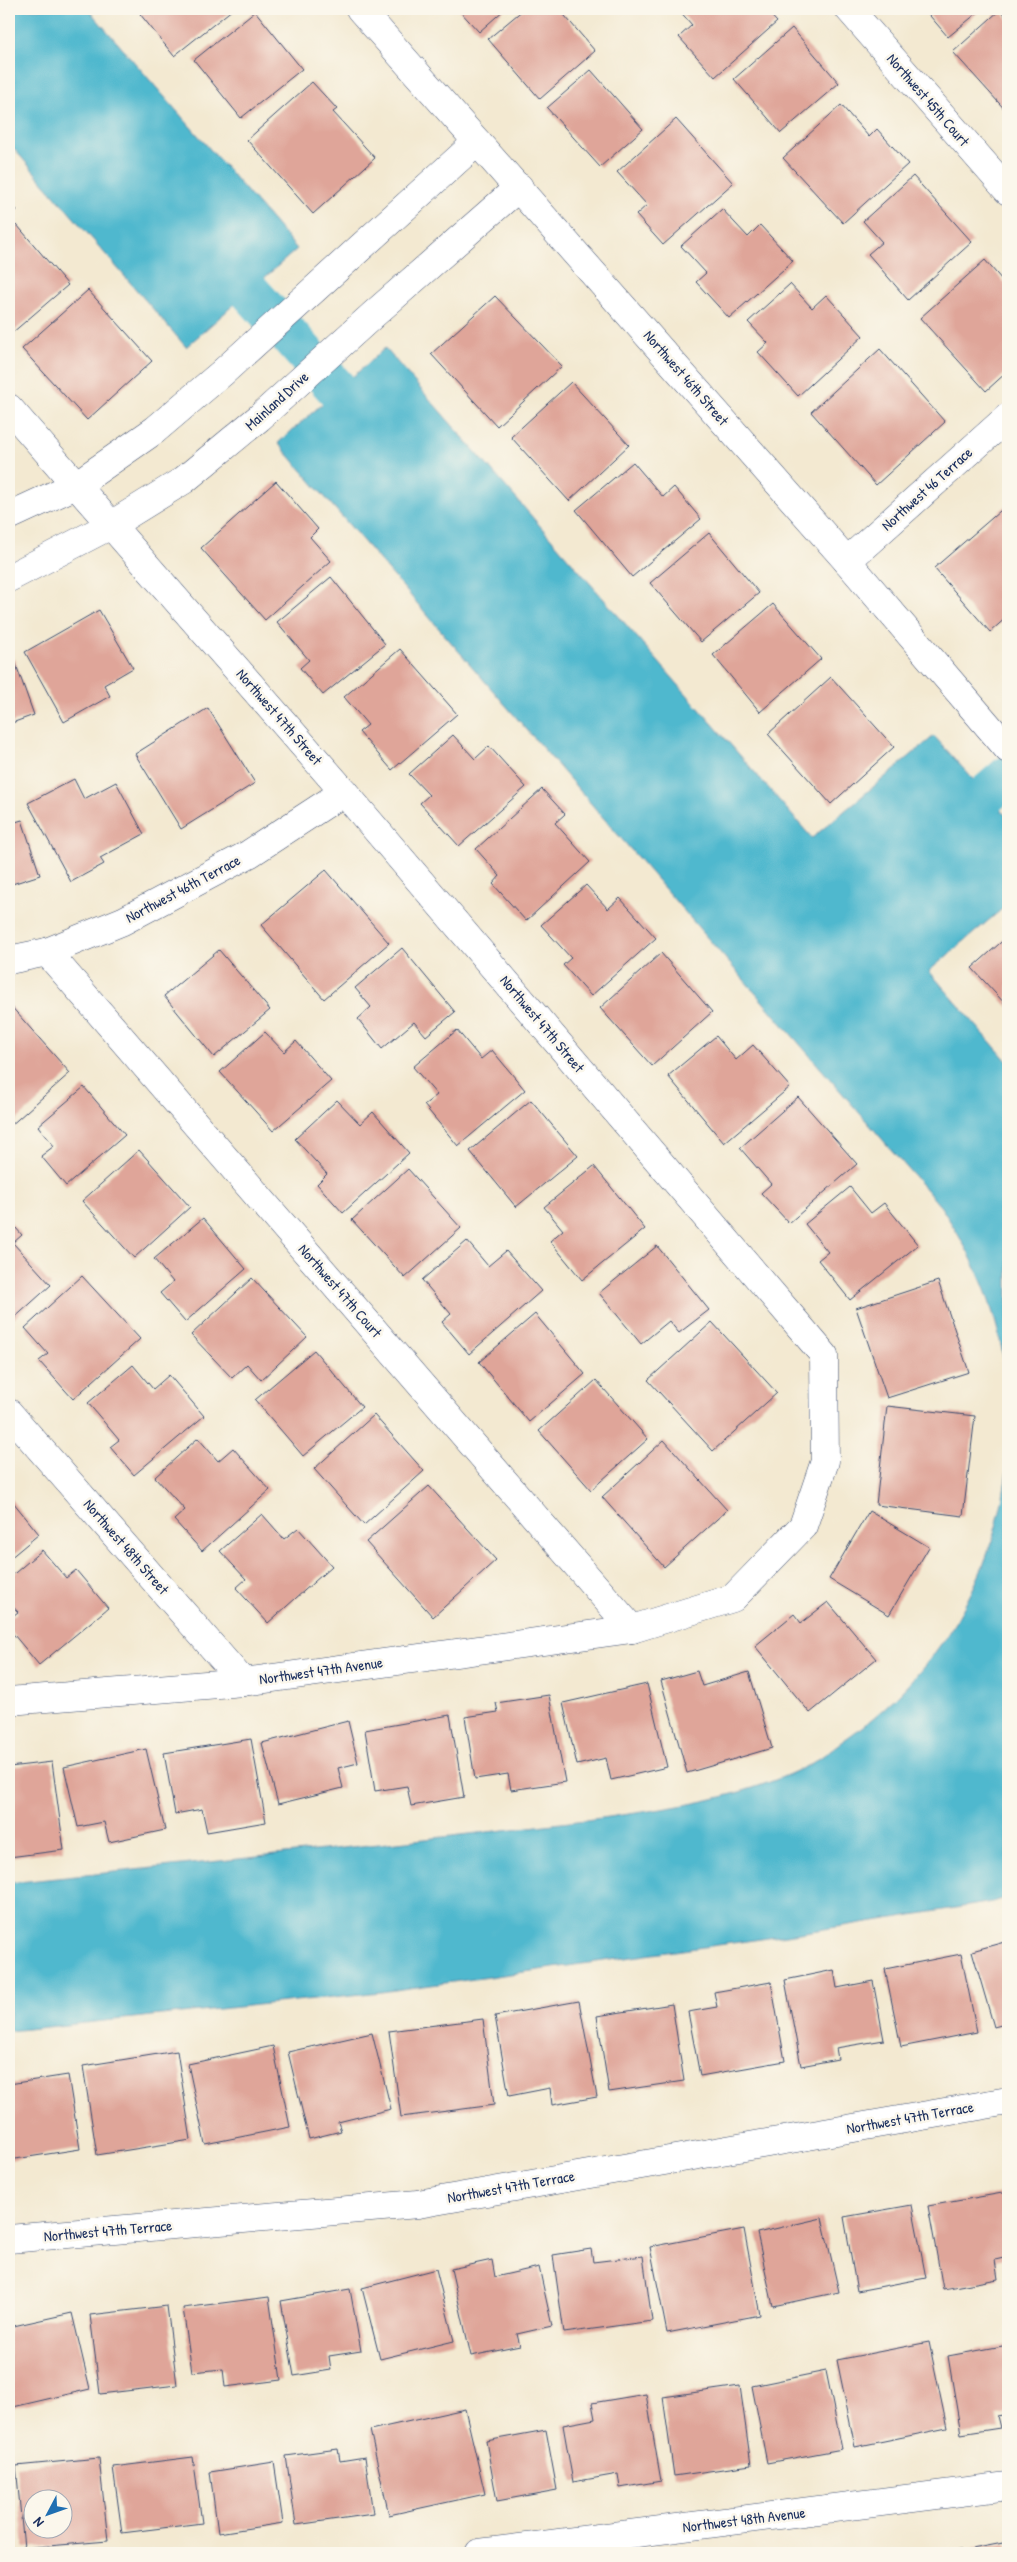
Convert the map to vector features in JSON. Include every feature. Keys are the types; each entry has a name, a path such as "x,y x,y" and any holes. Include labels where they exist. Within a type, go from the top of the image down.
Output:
{"street":[{"name":"Northwest 46th Street","path":"360,9 847,561 1008,749"},
{"name":"Northwest 45th Court","path":"849,9 1008,191"},
{"path":"9,516 76,485 155,430 222,373 477,142"},
{"name":"Mainland Drive","path":"9,578 111,525 184,480 259,418 519,187"},
{"name":"Northwest 47th Street","path":"9,408 344,792 824,1355 824,1461 803,1526 733,1598 632,1629"},
{"name":"Northwest 46 Terrace","path":"847,561 1008,417"},
{"name":"Northwest 46th Terrace","path":"9,960 48,952 123,921 249,854 344,792"},
{"name":"Northwest 47th Court","path":"48,952 632,1629"},
{"name":"Northwest 48th Street","path":"9,1413 243,1682"},
{"name":"Northwest 47th Avenue","path":"9,1701 243,1682 632,1629"},
{"name":"Northwest 47th Terrace","path":"9,2239 418,2204 1008,2101"},
{"name":"Northwest 48th Avenue","path":"479,2553 1008,2486"}],"water":[{"path":"9,9 88,9 297,249 186,347 9,143"},
{"path":"385,348 812,838 934,736 1008,818 1008,904 929,971 1008,1062 1008,1393 995,1318 968,1252 941,1207 278,443"},
{"path":"1008,1461 1008,1897 993,1902 768,1938 381,1992 9,2031 9,1883 464,1835 634,1813 684,1805 733,1794 781,1778 810,1764 878,1714 908,1685 934,1653 957,1619 976,1582 991,1544 1002,1503"}],"building":[{"path":"146,9 233,9 174,56 140,14"},
{"path":"458,9 505,9 479,32"},
{"path":"524,9 559,9 595,51 540,99 488,39"},
{"path":"678,9 765,9 777,22 715,77 679,37 692,25"},
{"path":"924,9 982,9 948,37"},
{"path":"1000,10 1008,19 1008,113 953,52"},
{"path":"255,11 302,69 241,118 194,60"},
{"path":"792,28 839,83 781,133 734,79"},
{"path":"591,70 643,129 600,167 547,108"},
{"path":"312,82 337,109 333,112 375,158 313,214 247,140"},
{"path":"841,105 869,137 877,129 908,164 843,223 783,158"},
{"path":"676,119 733,183 663,245 636,215 647,205 617,172"},
{"path":"913,176 972,242 908,300 868,254 882,242 863,221"},
{"path":"9,201 17,210 9,218"},
{"path":"722,209 748,237 760,225 793,261 729,318 696,282 706,273 681,246"},
{"path":"17,225 68,285 12,333 9,329 9,232"},
{"path":"985,260 1008,287 1008,371 986,391 920,318"},
{"path":"790,284 812,308 826,295 863,336 798,396 758,352 768,343 748,322"},
{"path":"88,290 152,361 87,420 22,349"},
{"path":"495,296 562,366 497,426 431,354"},
{"path":"880,349 945,422 876,485 811,412"},
{"path":"571,382 629,445 569,501 511,437"},
{"path":"633,462 663,497 674,487 701,519 632,577 576,510"},
{"path":"276,481 318,529 310,537 331,561 265,620 201,548"},
{"path":"1007,505 1008,616 990,632 934,568"},
{"path":"709,533 759,593 701,642 650,583"},
{"path":"331,577 385,644 323,695 300,668 309,660 277,622"},
{"path":"773,604 821,659 760,712 713,655"},
{"path":"99,610 133,668 104,685 110,696 64,722 25,652"},
{"path":"400,649 457,714 392,770 359,732 368,725 344,697"},
{"path":"14,659 34,715 9,724 9,661"},
{"path":"831,677 894,747 831,804 768,734"},
{"path":"208,708 255,783 181,829 135,754"},
{"path":"453,735 475,759 489,746 526,787 459,846 420,803 429,795 409,774"},
{"path":"74,779 84,799 116,782 144,834 100,858 104,864 71,882 28,803"},
{"path":"542,789 565,814 555,823 590,862 526,921 493,884 500,876 476,849"},
{"path":"22,820 40,875 9,885 9,824"},
{"path":"326,870 389,943 324,999 261,925"},
{"path":"586,885 608,909 620,898 656,938 591,996 563,965 571,958 541,925"},
{"path":"1008,936 1008,1007 972,968"},
{"path":"402,948 455,1012 426,1036 414,1022 382,1049 358,1019 371,1007 355,988"},
{"path":"219,950 270,1010 214,1057 164,996"},
{"path":"661,953 712,1012 652,1066 600,1008"},
{"path":"9,1004 70,1073 9,1127"},
{"path":"457,1030 481,1059 492,1050 525,1090 458,1146 424,1105 437,1095 413,1067"},
{"path":"265,1032 284,1052 296,1041 331,1081 273,1131 220,1072"},
{"path":"716,1036 736,1060 753,1045 790,1087 724,1143 668,1076"},
{"path":"84,1087 125,1135 66,1186 41,1156 54,1146 38,1126"},
{"path":"798,1097 857,1164 789,1223 761,1193 771,1184 740,1148"},
{"path":"337,1100 360,1124 373,1112 409,1153 343,1213 317,1184 327,1174 295,1139"},
{"path":"531,1100 578,1156 516,1207 470,1151"},
{"path":"139,1150 190,1207 134,1258 82,1201"},
{"path":"594,1166 645,1229 582,1280 550,1241 563,1230 544,1207"},
{"path":"408,1169 461,1228 405,1278 352,1220"},
{"path":"850,1187 871,1213 884,1203 918,1245 850,1300 818,1260 828,1252 805,1224"},
{"path":"203,1218 246,1269 185,1322 160,1293 173,1282 154,1259"},
{"path":"9,1220 22,1235 13,1243 51,1285 11,1321 9,1318"},
{"path":"467,1241 488,1266 506,1251 541,1291 469,1354 442,1322 451,1314 422,1280"},
{"path":"657,1246 709,1310 679,1333 669,1321 641,1344 599,1293"},
{"path":"82,1276 140,1339 73,1399 39,1361 48,1354 25,1328"},
{"path":"252,1278 307,1337 261,1380 247,1364 232,1378 191,1335"},
{"path":"938,1281 969,1372 887,1398 856,1308"},
{"path":"535,1314 585,1374 529,1422 479,1362"},
{"path":"712,1322 777,1393 713,1451 648,1380"},
{"path":"314,1350 362,1407 303,1456 255,1400"},
{"path":"133,1365 153,1389 169,1375 204,1416 134,1475 110,1447 119,1440 88,1403"},
{"path":"596,1380 648,1439 591,1490 539,1431"},
{"path":"887,1406 975,1416 963,1516 876,1505"},
{"path":"374,1415 424,1471 364,1525 314,1469"},
{"path":"198,1438 218,1461 233,1448 270,1490 202,1551 174,1520 185,1510 155,1477"},
{"path":"664,1440 727,1510 664,1567 602,1497"},
{"path":"429,1486 496,1560 433,1617 366,1542"},
{"path":"9,1497 39,1534 9,1559"},
{"path":"869,1511 929,1547 889,1615 829,1579"},
{"path":"262,1514 284,1539 298,1528 332,1566 268,1623 236,1588 246,1579 220,1551"},
{"path":"42,1550 66,1578 76,1570 108,1608 39,1665 9,1629 9,1619 18,1612 9,1602 9,1578"},
{"path":"828,1602 876,1659 810,1713 755,1646 794,1614 801,1623"},
{"path":"697,1671 702,1686 749,1672 772,1748 687,1773 661,1681"},
{"path":"647,1684 667,1767 611,1780 606,1758 577,1765 563,1703"},
{"path":"549,1695 565,1782 511,1790 508,1774 475,1779 465,1717 498,1712 496,1703"},
{"path":"450,1715 464,1797 411,1806 407,1786 375,1791 365,1730"},
{"path":"348,1721 358,1763 338,1768 343,1788 278,1804 262,1743"},
{"path":"251,1739 266,1822 207,1832 202,1809 175,1814 164,1753"},
{"path":"146,1749 165,1830 109,1842 104,1822 78,1827 64,1767"},
{"path":"52,1762 64,1850 9,1857 9,1767"},
{"path":"1008,1941 1008,2023 994,2027 972,1951"},
{"path":"961,1954 977,2032 901,2047 885,1969"},
{"path":"834,1970 837,1988 873,1981 884,2040 836,2048 838,2059 801,2066 785,1980"},
{"path":"771,1982 785,2061 700,2076 688,2012 717,2007 714,1992"},
{"path":"579,2001 597,2097 552,2105 550,2088 509,2096 495,2016"},
{"path":"672,2004 684,2081 609,2092 597,2016"},
{"path":"483,2019 494,2105 401,2117 389,2031"},
{"path":"372,2033 391,2109 338,2122 341,2131 309,2139 288,2052"},
{"path":"273,2046 290,2127 205,2144 188,2064"},
{"path":"177,2051 191,2140 97,2155 83,2066"},
{"path":"68,2075 80,2149 9,2160 9,2084"},
{"path":"1008,2192 1008,2257 995,2260 998,2279 943,2289 928,2206"},
{"path":"912,2205 926,2278 857,2291 844,2217"},
{"path":"822,2218 839,2292 773,2306 757,2233"},
{"path":"744,2229 760,2315 667,2333 650,2247"},
{"path":"591,2249 593,2262 643,2256 652,2321 564,2333 553,2255"},
{"path":"492,2260 495,2277 539,2267 552,2326 517,2334 520,2346 471,2356 451,2269"},
{"path":"436,2269 454,2341 380,2359 362,2288"},
{"path":"350,2289 361,2351 329,2356 331,2370 294,2376 281,2301"},
{"path":"269,2297 281,2380 225,2387 223,2369 192,2372 183,2308"},
{"path":"167,2306 177,2385 100,2394 90,2315"},
{"path":"72,2313 90,2389 9,2408 9,2327"},
{"path":"929,2342 947,2428 855,2447 837,2360"},
{"path":"1008,2345 1008,2414 997,2416 1000,2428 961,2434 948,2356"},
{"path":"826,2371 842,2449 767,2463 752,2386"},
{"path":"740,2386 751,2465 674,2476 663,2397"},
{"path":"646,2394 661,2481 620,2488 618,2474 573,2482 563,2425 595,2419 592,2403"},
{"path":"465,2409 485,2494 389,2515 370,2430"},
{"path":"546,2430 557,2490 497,2501 486,2441"},
{"path":"338,2449 340,2461 365,2457 373,2514 296,2525 286,2456"},
{"path":"193,2457 202,2523 122,2533 113,2467"},
{"path":"99,2458 108,2541 24,2548 23,2540 72,2540 72,2490 22,2490 22,2528 16,2466"},
{"path":"274,2462 283,2523 218,2533 210,2472"},
{"path":"1008,2542 1008,2553 973,2553 972,2549"},
{"path":"961,2550 962,2553 942,2553 942,2552"}],"waterway":[{"path":"211,248 376,433"},
{"path":"944,832 1008,776"}]}
